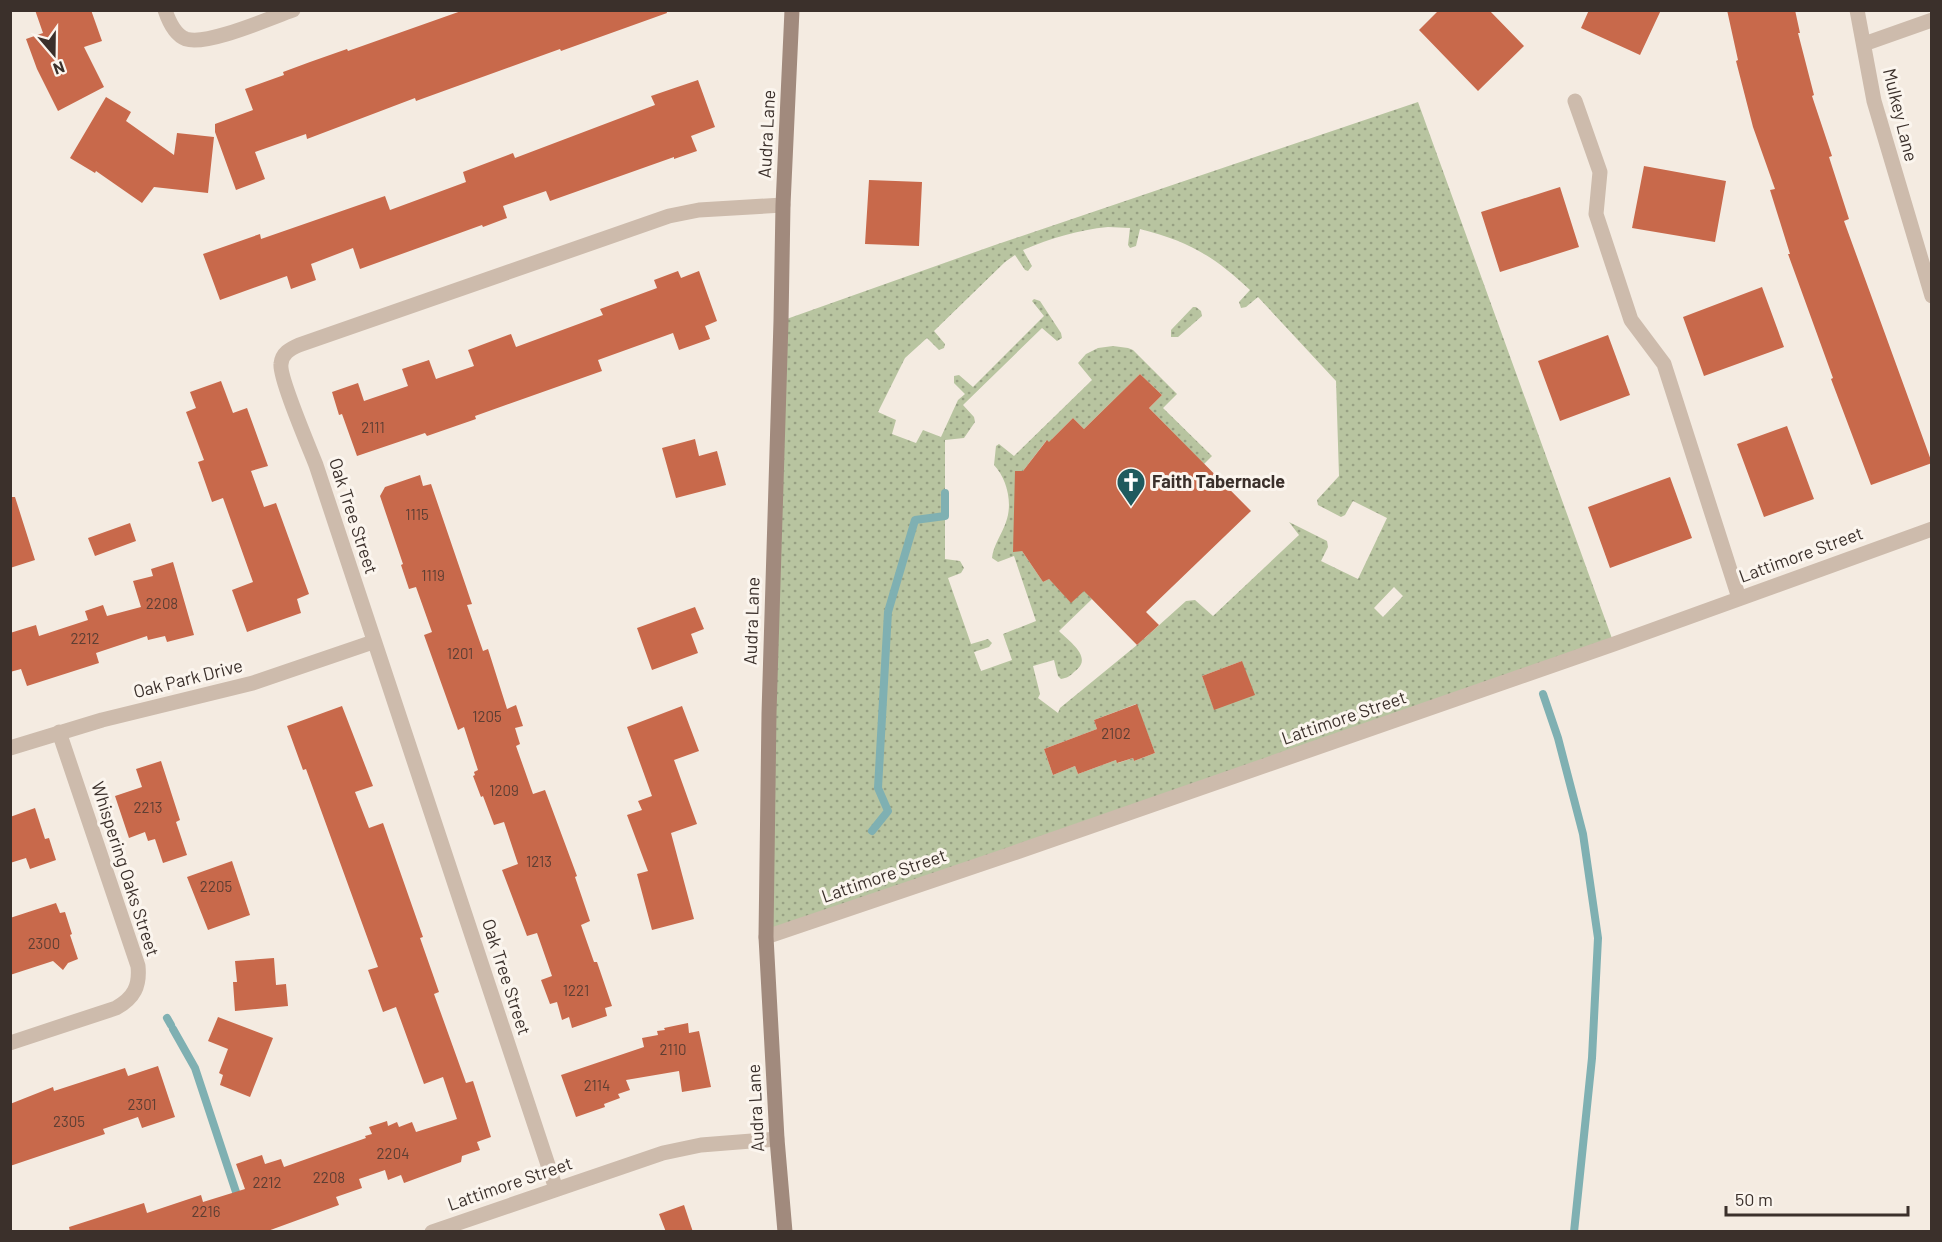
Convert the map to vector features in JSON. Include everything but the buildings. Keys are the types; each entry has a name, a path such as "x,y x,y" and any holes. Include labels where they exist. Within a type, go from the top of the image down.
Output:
{"street":[{"path":"165,10 170,23 180,36 194,41 212,38 293,10"},
{"name":"Audra Lane","path":"785,1232 777,1139 766,937 769,713 783,205 792,10"},
{"name":"Mulkey Lane","path":"1857,10 1874,101 1932,296"},
{"path":"1864,44 1932,20"},
{"path":"1575,101 1600,172 1596,214 1631,320 1664,364 1739,598"},
{"name":"Oak Tree Street","path":"556,1189 316,465 281,372 281,362 286,352 307,342 669,216 699,210 783,205"},
{"name":"Lattimore Street","path":"766,937 1603,648 1932,529"},
{"name":"Oak Park Drive","path":"10,748 59,732 253,683 374,642"},
{"name":"Whispering Oaks Street","path":"10,1043 116,1008 131,998 138,982 138,966 59,732"},
{"name":"Lattimore Street","path":"432,1232 643,1159 683,1148 777,1139"}],"green space":[{"path":"1418,102 1614,644 766,937 781,321 995,245","holes":["1108,227 1130,228 1128,245 1130,248 1136,246 1140,229 1172,239 1200,251 1250,290 1239,302 1241,308 1246,307 1258,297 1336,381 1339,476 1317,500 1318,505 1341,517 1345,515 1353,501 1387,518 1358,579 1321,561 1328,547 1327,541 1289,522 1299,535 1213,616 1195,600 1186,601 1137,645 1060,708 1058,713 1038,698 1040,694 1033,666 1054,660 1061,679 1070,676 1080,667 1081,656 1059,631 1092,599 1084,590 1071,602 1049,579 1043,582 1022,551 1013,551 1023,471 1046,441 1052,443 1052,439 1073,418 1084,429 1140,374 1162,395 1149,408 1204,464 1212,456 1163,408 1177,394 1133,350 1113,346 1098,348 1086,354 1078,363 1092,380 1014,456 999,444 996,446 994,465 1008,492 1009,507 1006,522 992,558 998,562 1014,556 1036,621 1003,634 1012,660 981,671 974,652 989,647 992,643 988,639 971,644 948,578 961,573 964,568 960,561 945,559 945,440 964,438 975,422 974,417 963,405 1042,328 1057,341 1062,338 1061,333 1040,301 1034,299 1032,301 1044,316 973,387 959,375 954,376 954,383 965,394 958,400 941,437 923,430 916,443 892,434 896,420 878,412 905,358 927,338 939,350 944,348 945,344 934,331 1005,262 1015,255 1028,271 1032,266 1023,250 1086,230","1394,587 1403,596 1383,617 1374,608","1242,661 1214,709 1202,676","1136,704 1155,753 1134,761 1133,758 1118,763 1116,760 1078,774 1075,766 1053,775 1044,749 1097,729 1094,720"]},
{"path":"1193,307 1201,311 1202,316 1178,337 1171,337 1171,330"}],"waterway":[{"path":"872,831 888,811 878,788 888,612 915,520 945,516 945,493"},
{"path":"1543,694 1558,738 1583,834 1598,938 1592,1058 1574,1232"},
{"path":"167,1018 171,1025"},
{"path":"173,1029 195,1068 239,1201"}],"place":[{"name":"Faith Tabernacle","path":"1131,508"}]}
